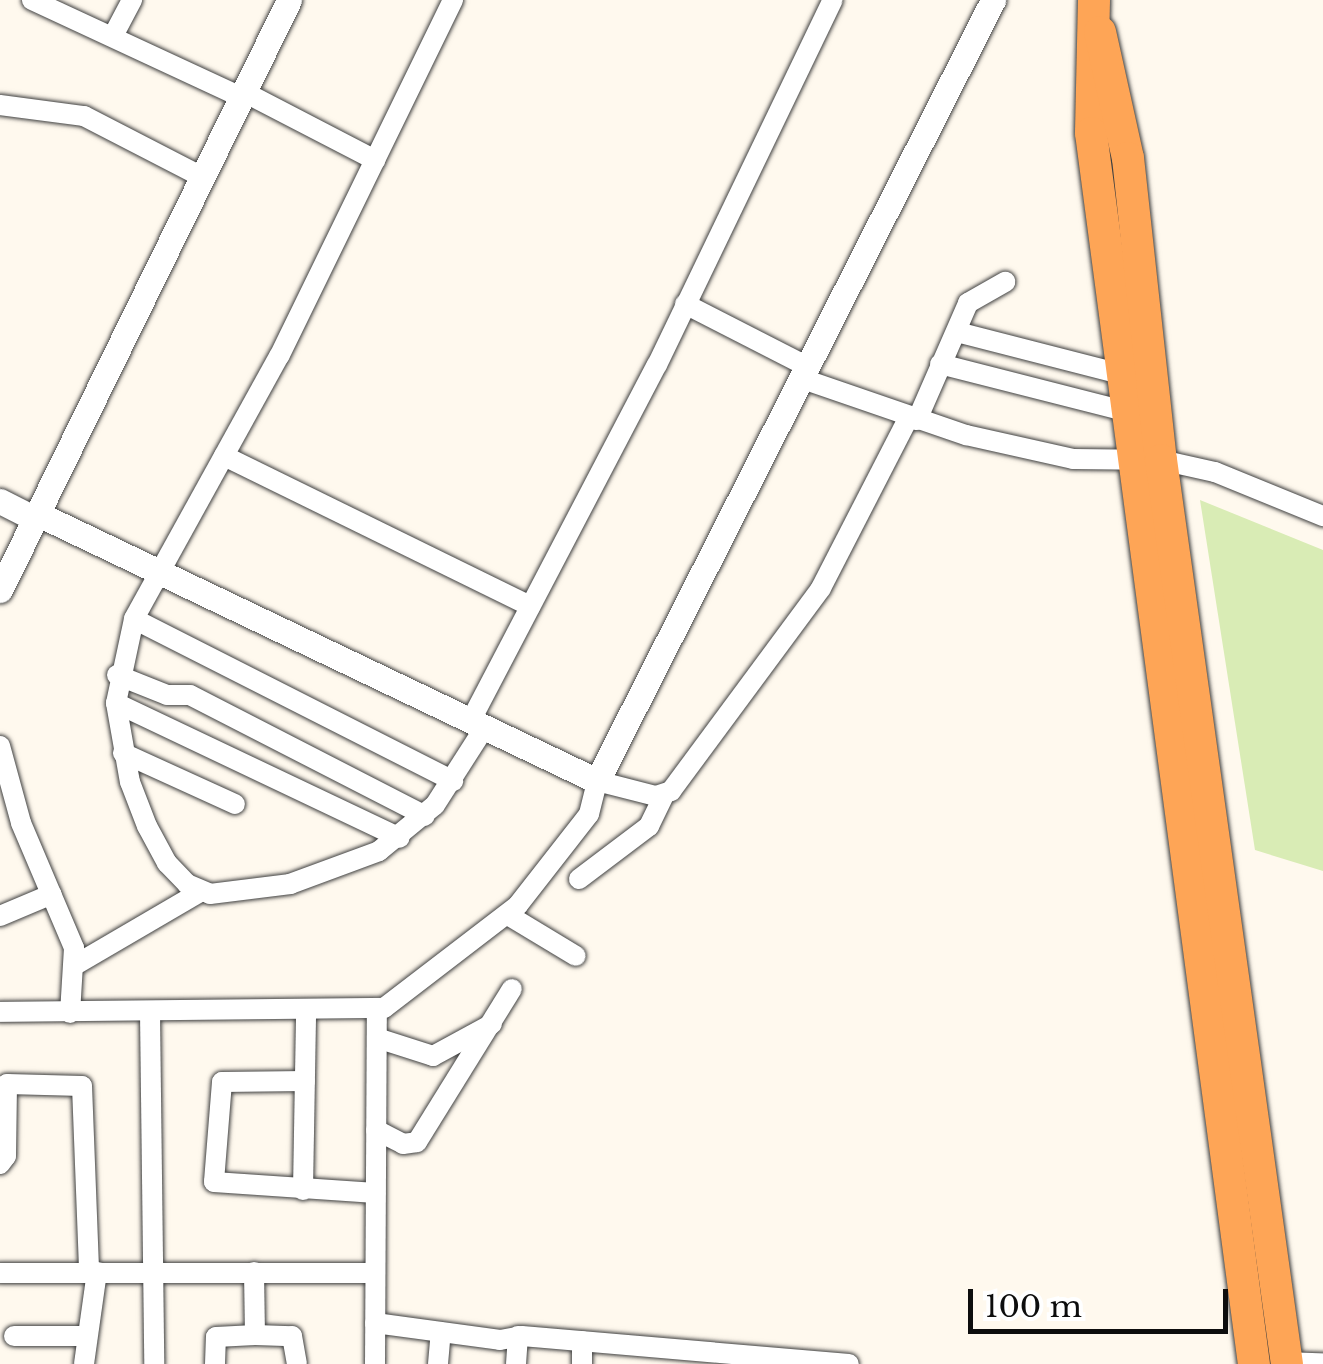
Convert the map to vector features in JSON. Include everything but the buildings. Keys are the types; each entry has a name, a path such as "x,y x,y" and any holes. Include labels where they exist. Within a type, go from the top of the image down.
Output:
{"highway":[{"path":"1094,6 1087,90 1125,411 1146,462"},
{"path":"1094,6 1128,158 1146,462 1276,1363"}],"street":[{"path":"32,0 374,160"},
{"path":"112,36 132,0"},
{"path":"0,590 289,0"},
{"path":"200,892 160,851 123,754 117,676 134,619 224,456 452,0"},
{"path":"75,965 200,892 241,894 356,864 400,838 425,816 453,781 530,606 685,304 833,0"},
{"path":"0,1012 377,1011 508,915 589,814 597,781 994,0"},
{"path":"0,105 84,116 202,176"},
{"path":"578,879 648,826 664,795 821,588 914,418 971,299 1005,282"},
{"path":"685,304 804,372 914,418 1074,460 1146,462 1215,472 1323,516"},
{"path":"957,332 1120,374"},
{"path":"940,364 1125,411"},
{"path":"224,456 530,606"},
{"path":"0,501 597,781 664,795"},
{"path":"134,619 453,781"},
{"path":"117,676 168,695 190,695 425,816"},
{"path":"116,702 400,838"},
{"path":"0,746 22,823 52,894 75,965 70,1013"},
{"path":"123,754 235,804"},
{"path":"0,916 52,894"},
{"path":"508,915 576,956"},
{"path":"376,1130 402,1144 417,1142 512,989"},
{"path":"375,1364 377,1011"},
{"path":"303,1190 306,1012"},
{"path":"150,1013 156,1271 154,1364"},
{"path":"377,1038 433,1056 494,1023"},
{"path":"305,1080 222,1082 214,1172 223,1188 376,1193"},
{"path":"0,1164 6,1156 7,1084 82,1086 93,1272 84,1364"},
{"path":"254,1272 255,1335"},
{"path":"0,1273 375,1273"},
{"path":"375,1323 500,1340 518,1336 582,1341 657,1356 849,1364"},
{"path":"438,1364 441,1332"},
{"path":"214,1364 216,1337 255,1335 292,1336 297,1364"},
{"path":"14,1336 84,1336"},
{"path":"516,1364 518,1336"},
{"path":"582,1341 582,1364"},
{"path":"1276,1363 1323,1363"}],"green space":[{"path":"1200,500 1323,550 1323,871 1255,850"}]}
